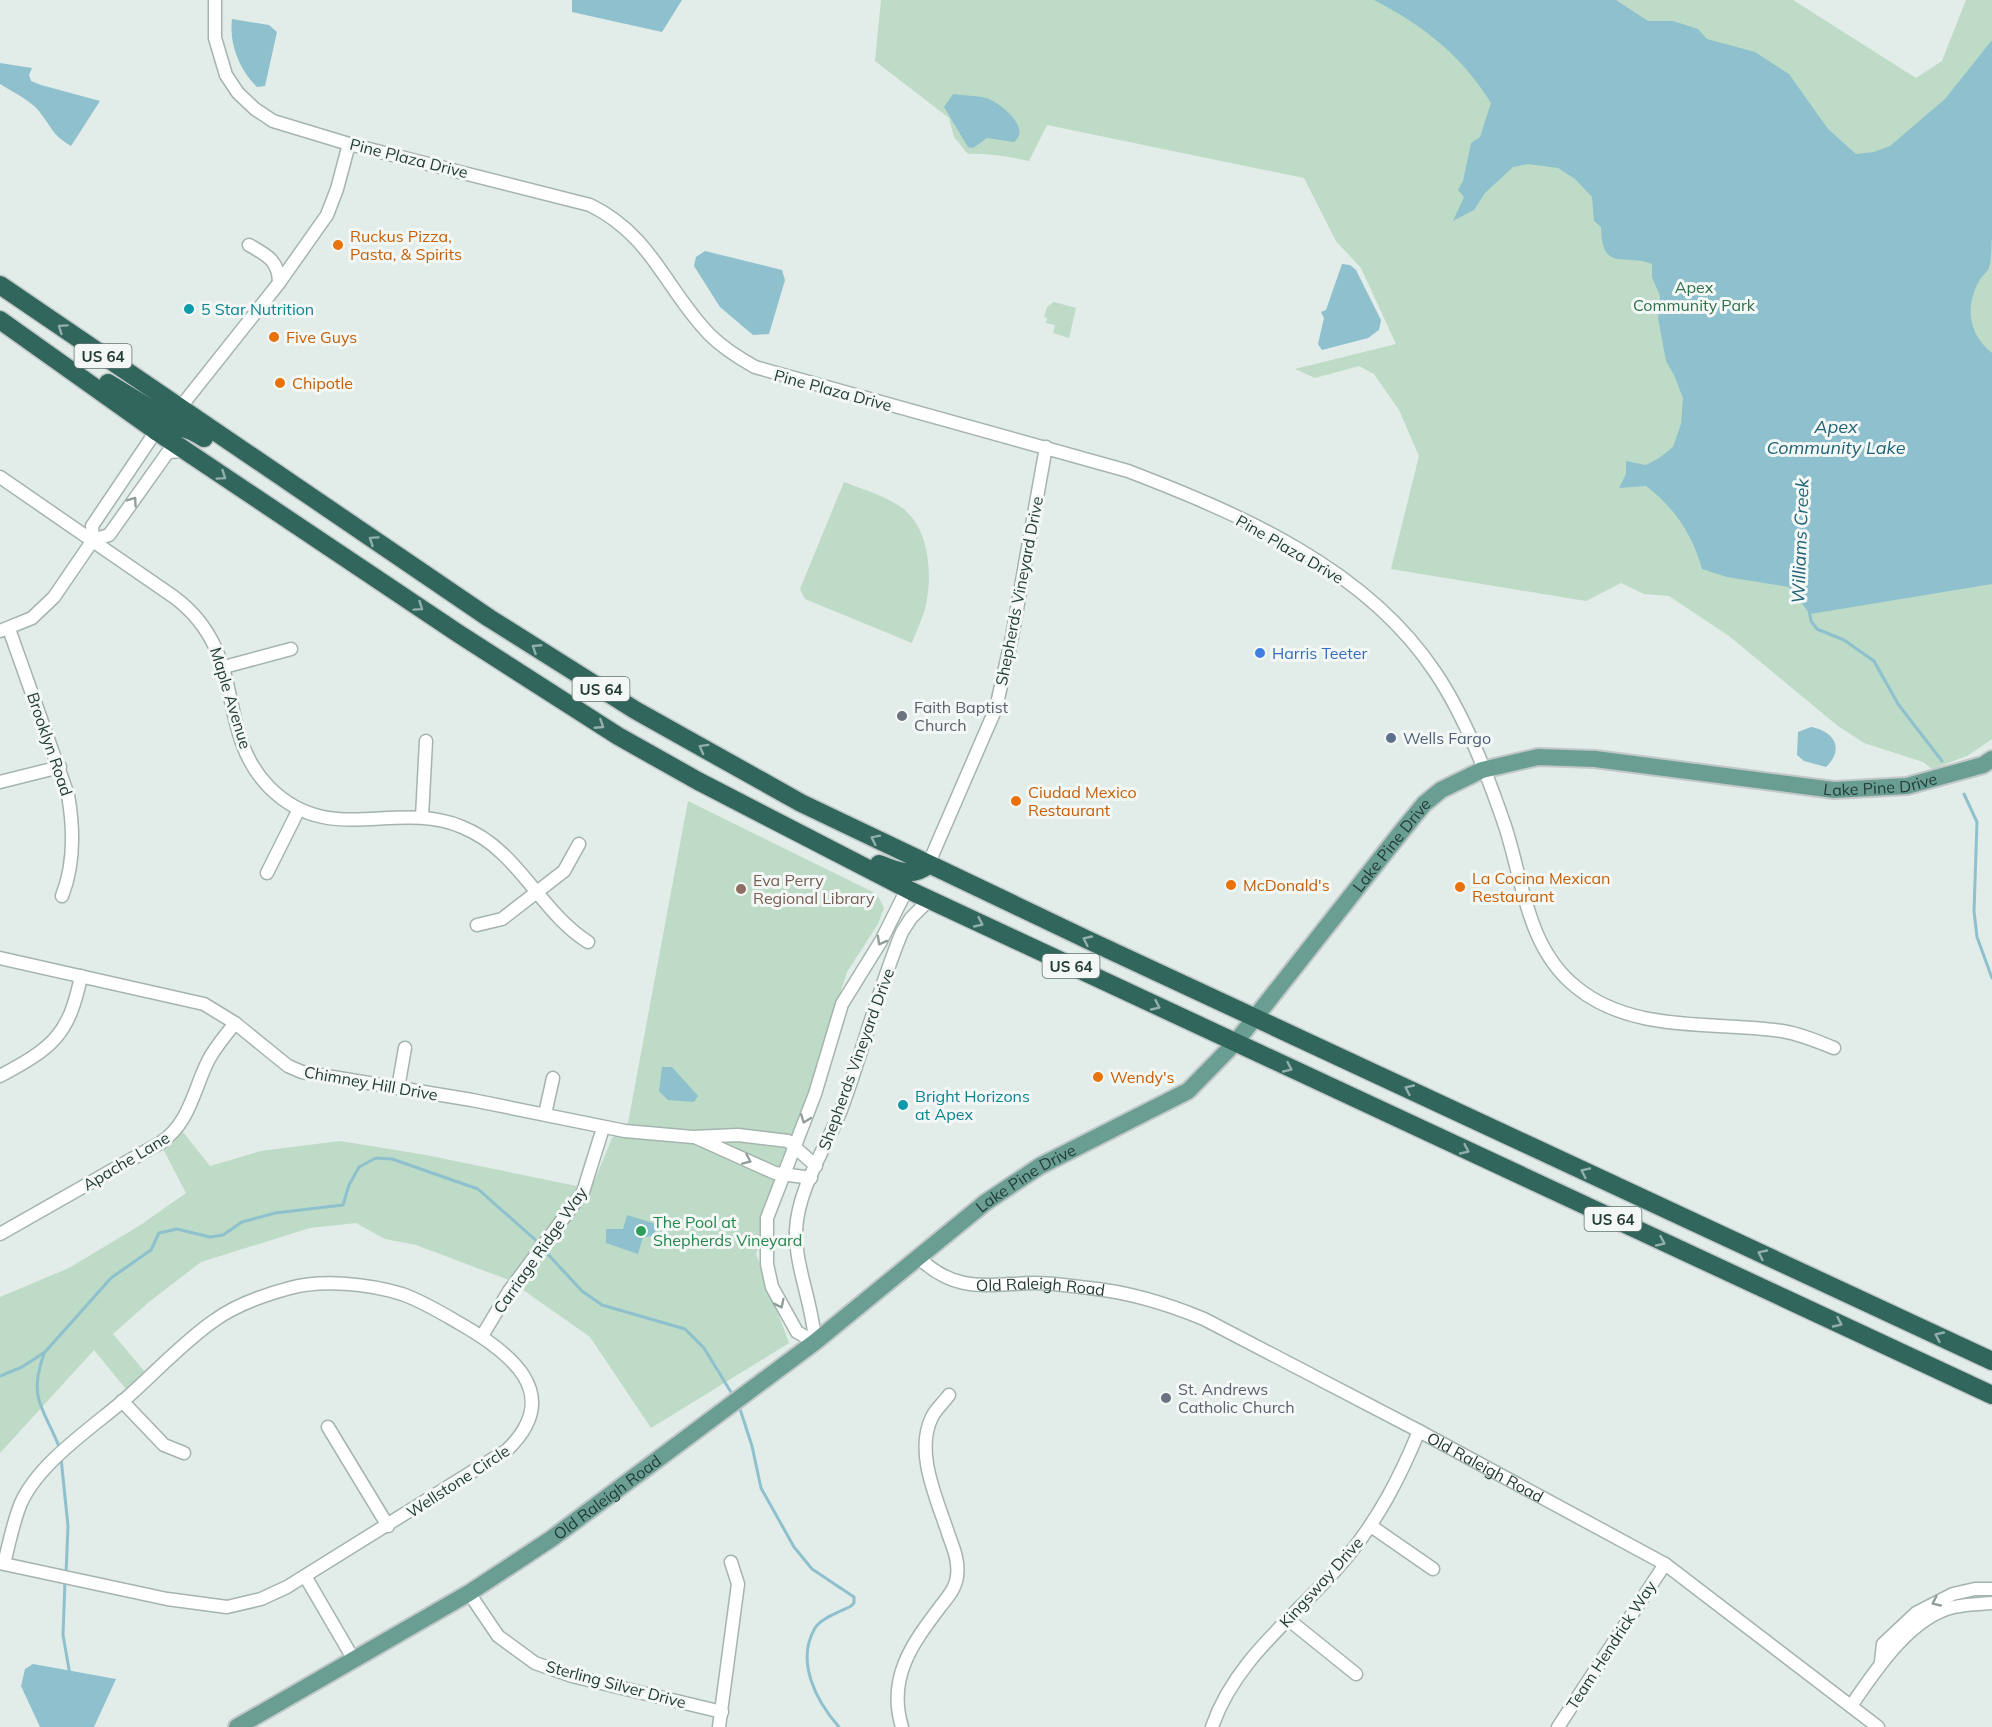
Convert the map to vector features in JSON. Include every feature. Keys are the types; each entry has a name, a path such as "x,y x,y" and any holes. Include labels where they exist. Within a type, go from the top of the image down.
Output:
{"highway":[{"name":"US 64","path":"0,285 489,618 635,710 801,803 1254,1018 1992,1361"},
{"name":"US 64","path":"4,323 185,451 459,634 618,736 772,820 939,904 1992,1395"},
{"path":"4,323 80,365 148,409 166,416 179,409"},
{"path":"156,431 177,426 189,429 296,495 338,516"},
{"path":"772,820 903,873 915,872 928,865"},
{"path":"908,889 913,882 924,879 1021,917 1037,916"}],"main road":[{"name":"Lake Pine Drive","path":"919,1258 986,1202 1040,1167 1188,1092 1235,1043 1424,804 1441,790 1482,770 1510,762 1564,757 1834,790 1879,790 1933,780 1983,765 1992,759"},
{"name":"Old Raleigh Road","path":"237,1727 469,1593 551,1539 815,1342 919,1258"}],"street":[{"name":"Pine Plaza Drive","path":"215,0 214,30 218,55 238,93 255,110 273,121 349,144 575,200 615,217 643,244 708,333 728,351 755,367 1128,471 1186,494 1296,549 1347,580 1394,621 1436,673 1460,714 1504,824 1540,942 1547,955 1574,986 1608,1005 1656,1020 1681,1025 1780,1031 1803,1036 1834,1048"},
{"path":"179,409 279,283 326,215 337,189 349,144"},
{"path":"249,245 274,261 278,269 279,283"},
{"path":"93,540 92,526 156,431"},
{"name":"Shepherds Vineyard Drive","path":"928,865 996,708 1012,637 1046,447"},
{"path":"5,630 32,618 54,597 93,540 109,535 168,452 185,451"},
{"name":"Maple Avenue","path":"0,477 186,606 206,628 224,667 237,724 250,761 270,787 298,811 342,821 422,817 465,828 492,844 522,874 555,916 588,942"},
{"name":"Brooklyn Road","path":"5,630 60,767 71,811 73,840 71,868 62,896"},
{"path":"224,667 291,650"},
{"path":"422,817 426,741"},
{"path":"0,782 60,767"},
{"path":"267,873 298,811"},
{"path":"477,925 502,919 564,871 579,844"},
{"name":"Shepherds Vineyard Drive","path":"815,1342 797,1332 790,1323 769,1278 765,1247 767,1218 815,1094 842,1004 881,941 908,889"},
{"name":"Shepherds Vineyard Drive","path":"815,1342 813,1314 798,1263 796,1230 802,1200 840,1112 902,932 910,918 926,903 939,904"},
{"name":"Chimney Hill Drive","path":"0,958 190,1000 213,1008 288,1066 302,1072 545,1114 603,1128 693,1137 738,1135 788,1141 795,1145"},
{"path":"0,1076 26,1062 60,1035 70,1019 81,976"},
{"name":"Apache Lane","path":"0,1234 171,1136 179,1127 192,1103 211,1056 235,1023"},
{"path":"398,1088 405,1048"},
{"path":"545,1114 553,1078"},
{"name":"Carriage Ridge Way","path":"482,1336 509,1291 584,1192 603,1128"},
{"name":"Chimney Hill Drive","path":"693,1137 782,1175 811,1178"},
{"path":"795,1145 816,1166"},
{"name":"Old Raleigh Road","path":"919,1258 935,1273 955,1282 976,1286 1035,1283 1092,1288 1177,1308 1214,1324 1419,1431 1665,1564 1878,1727"},
{"name":"Wellstone Circle","path":"352,1285 401,1294 426,1304 482,1336 511,1357 525,1377 530,1399 523,1431 507,1450 482,1468 306,1576 261,1599 227,1607 177,1601 2,1564 14,1523 29,1490 59,1455 122,1401 214,1320 255,1299 292,1287 352,1285"},
{"path":"902,1727 897,1695 904,1661 918,1637 950,1594 957,1578 956,1557 931,1481 927,1454 929,1424 933,1414 949,1395"},
{"path":"122,1401 164,1445 183,1453"},
{"path":"328,1426 388,1526"},
{"name":"Kingsway Drive","path":"1212,1727 1226,1694 1236,1678 1268,1639 1289,1620 1346,1558 1371,1526 1390,1497 1419,1431"},
{"path":"1371,1526 1433,1569"},
{"path":"719,1727 738,1584 731,1562"},
{"name":"Team Hendrick Way","path":"1558,1727 1665,1564"},
{"path":"306,1576 354,1660"},
{"path":"1881,1662 1883,1644 1916,1613 1953,1594 1975,1589 1992,1589"},
{"name":"Sterling Silver Drive","path":"469,1593 498,1636 535,1663 572,1676 722,1712"},
{"path":"1851,1706 1881,1662 1908,1635 1936,1615 1953,1607 1992,1603"},
{"path":"1289,1620 1356,1674"}],"green space":[{"name":"Apex Community Park","path":"881,0 1793,0 1916,78 1942,61 1966,0 1992,0 1992,739 1967,756 1932,769 1923,762 1864,743 1838,726 1729,636 1669,596 1644,594 1621,583 1586,601 1391,569 1419,456 1399,410 1374,374 1359,366 1315,378 1295,369 1396,344 1361,268 1336,241 1304,178 1047,125 1029,161 968,154 954,137 949,118 875,61"},
{"path":"1054,302 1076,308 1069,338 1053,333 1055,325 1046,323 1047,318 1044,317 1047,307"},
{"path":"844,482 877,494 901,507 920,530 927,552 929,576 925,610 912,643 805,599 800,589"},
{"path":"688,801 877,894 884,908 878,924 847,972 756,1254 789,1343 651,1428 590,1337 509,1280 416,1245 385,1239 356,1223 310,1228 201,1262 149,1302 113,1334 150,1378 130,1394 94,1350 0,1453 0,1297 69,1268 139,1226 186,1193 160,1143 179,1127 210,1166 261,1151 340,1141 426,1155 591,1189 612,1138 628,1123"}],"water":[{"path":"572,0 682,0 662,32 572,12"},
{"name":"Apex Community Lake","path":"1374,0 1616,0 1648,21 1673,21 1698,29 1707,39 1755,52 1789,74 1828,129 1856,154 1874,152 1890,146 1945,99 1992,40 1991,254 1988,270 1975,291 1971,320 1978,337 1992,353 1992,584 1810,614 1789,587 1727,577 1702,569 1693,544 1681,522 1656,494 1646,486 1619,488 1626,474 1626,461 1646,465 1659,458 1673,447 1681,424 1683,398 1666,361 1658,318 1660,296 1652,277 1652,264 1616,259 1605,251 1601,227 1594,221 1592,197 1575,179 1558,168 1528,164 1513,167 1485,193 1474,210 1453,221 1464,197 1458,190 1463,181 1471,143 1480,137 1491,103 1467,70 1440,43 1409,20"},
{"path":"232,19 269,25 277,32 265,86 257,87 240,64 232,37"},
{"path":"0,63 32,68 29,75 31,81 100,101 71,146 57,135 34,106 0,84"},
{"path":"953,94 992,100 1012,116 1017,123 1019,136 1014,142 987,138 973,148 968,147 944,107"},
{"path":"705,251 782,270 785,280 769,334 753,335 720,307 694,266 696,257"},
{"path":"1342,264 1350,265 1356,270 1381,320 1379,330 1368,338 1322,350 1318,344 1324,318 1321,312 1326,310"},
{"path":"1811,727 1826,732 1836,747 1832,760 1826,767 1804,761 1797,755 1798,732"},
{"path":"662,1067 672,1067 698,1096 694,1102 668,1100 659,1091"},
{"path":"627,1215 656,1224 655,1236 643,1237 638,1254 606,1243 606,1229 623,1229"},
{"path":"33,1664 116,1679 94,1727 40,1727 21,1686 25,1669"}],"waterway":[{"name":"Williams Creek","path":"1809,610 1811,621 1817,629 1844,640 1874,661 1898,704 1942,761"},
{"name":"Williams Creek","path":"1964,794 1977,822 1974,911 1977,937 1992,978"},
{"path":"0,1376 22,1367 45,1352 111,1278 151,1250 159,1233 177,1229 210,1237 223,1235 242,1222 275,1213 343,1205 349,1185 359,1167 376,1158 392,1159 478,1189 540,1244"},
{"path":"544,1250 582,1291 602,1305 685,1329 704,1348 734,1397"},
{"path":"44,1354 37,1383 38,1394 40,1404 60,1449"},
{"path":"739,1406 752,1446 761,1488 794,1547 812,1569 854,1597 854,1603 851,1606 818,1624 809,1641 807,1654 808,1668 816,1694 839,1727"},
{"path":"61,1458 68,1526 66,1574"},
{"path":"65,1581 63,1635 70,1675"}],"place":[{"name":"Ruckus Pizza, Pasta, & Spirits","path":"338,245"},
{"name":"5 Star Nutrition","path":"189,309"},
{"name":"Five Guys","path":"274,337"},
{"name":"Chipotle","path":"280,383"},
{"name":"Harris Teeter","path":"1260,653"},
{"name":"Faith Baptist Church","path":"902,716"},
{"name":"Wells Fargo","path":"1391,738"},
{"name":"Ciudad Mexico Restaurant","path":"1016,801"},
{"name":"McDonald's","path":"1231,885"},
{"name":"La Cocina Mexican Restaurant","path":"1460,887"},
{"name":"Eva Perry Regional Library","path":"741,889"},
{"name":"Wendy's","path":"1098,1077"},
{"name":"Bright Horizons at Apex","path":"903,1105"},
{"name":"The Pool at Shepherds Vineyard","path":"641,1231"},
{"name":"St. Andrews Catholic Church","path":"1166,1398"}]}
